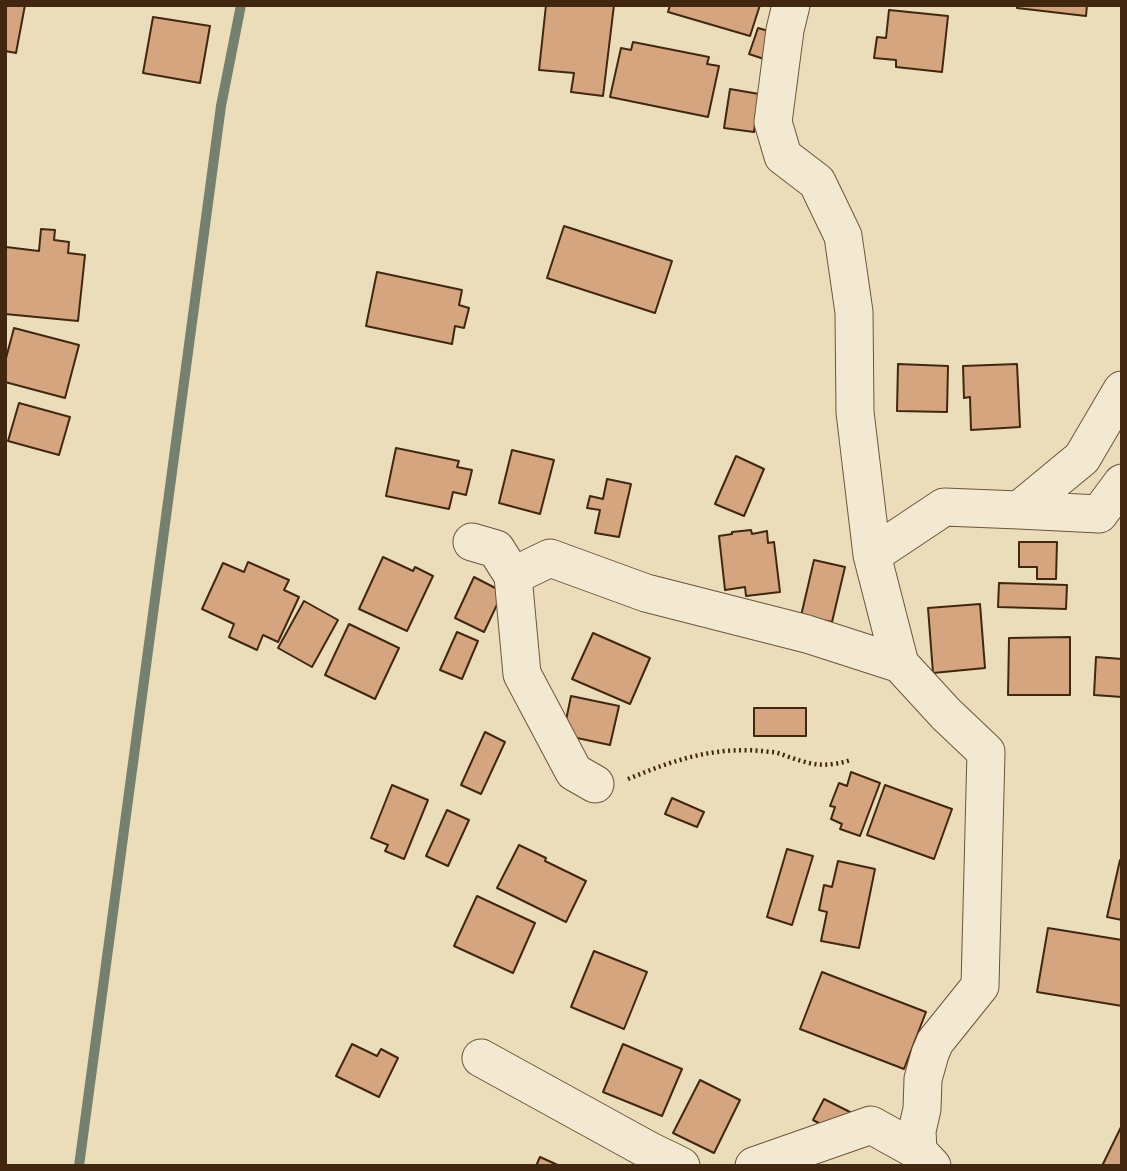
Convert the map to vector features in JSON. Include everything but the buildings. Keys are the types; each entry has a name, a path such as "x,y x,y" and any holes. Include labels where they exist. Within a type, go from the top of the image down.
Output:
{"street":[{"path":"791,5 773,121 782,156 817,183 843,236 854,312 855,412 872,555 900,664 946,714 986,751 980,986 935,1042 930,1054 923,1079 922,1109 917,1132 925,1158"},
{"path":"1019,510 1082,458 1122,390"},
{"path":"872,555 944,507 1099,514 1122,483"},
{"path":"472,542 496,549 513,576 522,674 574,772 595,784"},
{"path":"513,576 550,558 646,593 807,634 900,664"},
{"path":"481,1058 658,1161"},
{"path":"754,1166 871,1125 925,1158"}],"path":[{"path":"595,784 618,783 702,753 734,750 774,752 811,764 834,765 851,760"}],"waterway":[{"path":"79,1166 221,106 241,5"}]}
